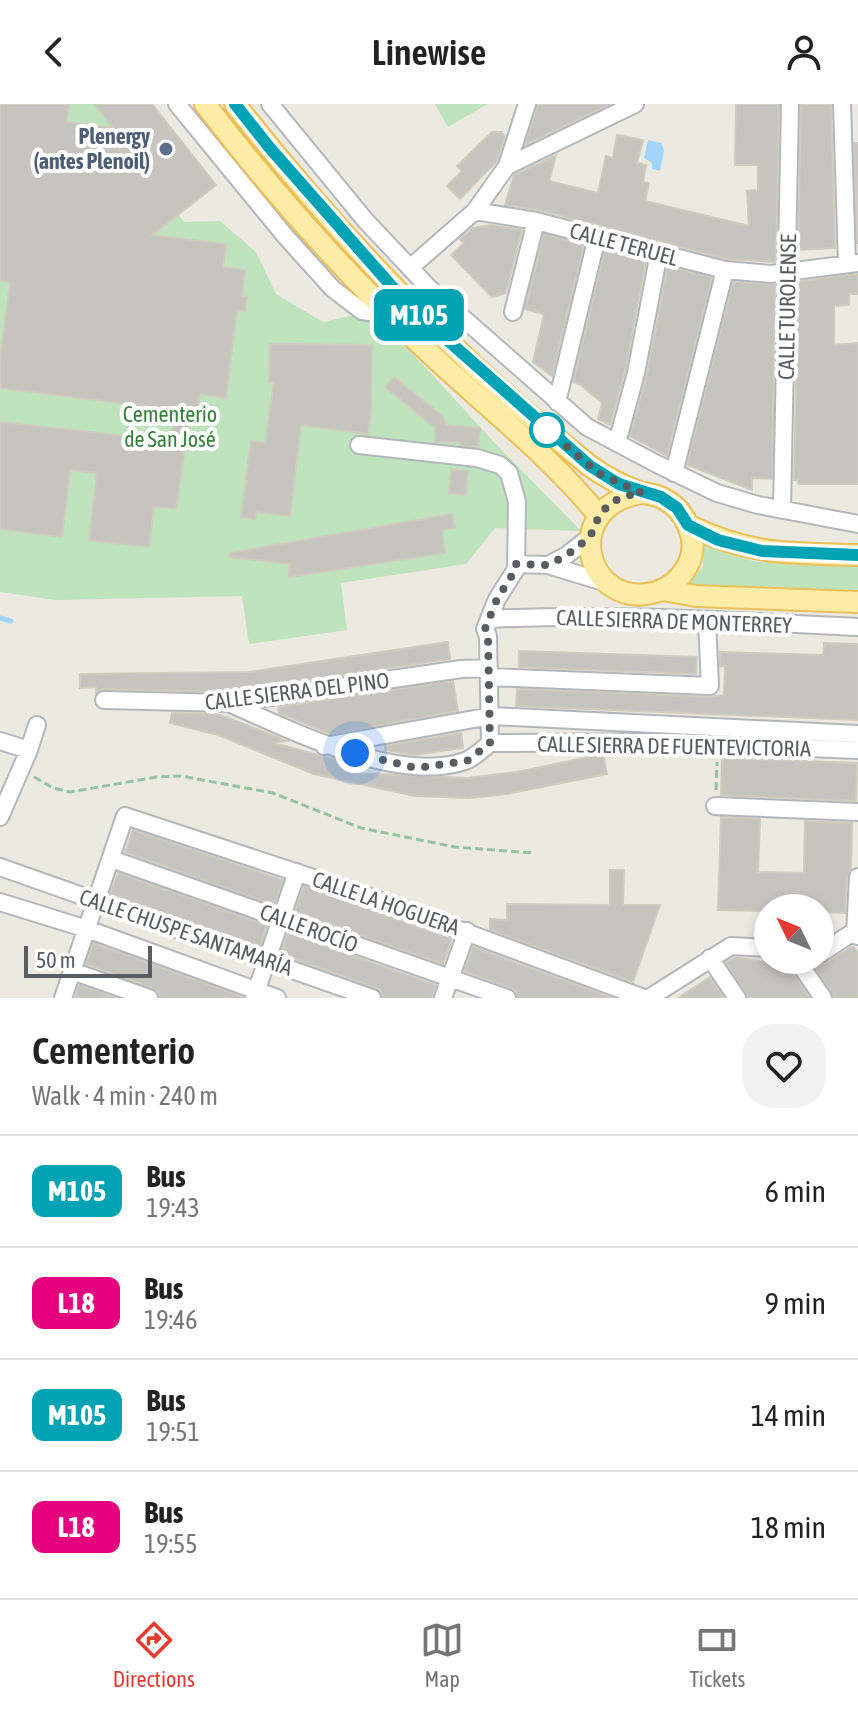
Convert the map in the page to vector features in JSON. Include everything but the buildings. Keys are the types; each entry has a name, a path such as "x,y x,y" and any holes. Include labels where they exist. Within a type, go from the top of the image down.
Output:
{"main road":[{"path":"205,104 268,184 391,315 569,480 599,516"},
{"path":"235,104 410,307 577,456 607,478 642,493 661,497 677,508 688,525 692,543 689,562 679,579 663,590 644,596 625,593 607,583 590,554 590,537 599,516 610,503 642,493"},
{"path":"688,525 718,540 762,551 858,555"},
{"path":"663,590 696,596 858,602"}],"street":[{"path":"177,104 286,237 333,289 362,311 391,315"},
{"path":"270,104 365,220 429,288 587,427 717,493 782,510 858,524"},
{"path":"411,267 475,211 507,166 527,104"},
{"path":"507,166 635,104"},
{"name":"CALLE TUROLENSE","path":"782,510 790,104"},
{"path":"842,104 852,264"},
{"name":"CALLE TERUEL","path":"475,211 536,221 725,270 771,274 852,264"},
{"path":"513,312 536,221"},
{"path":"557,402 597,237"},
{"path":"617,443 636,373 659,253"},
{"path":"674,473 725,270"},
{"path":"229,703 324,746 416,768 467,761 490,743 485,629 497,599 516,569 517,502 509,473 500,465 477,458 359,445"},
{"path":"548,565 590,537"},
{"path":"516,564 548,565 607,583"},
{"name":"CALLE SIERRA DE MONTERREY","path":"489,619 707,620 858,627"},
{"name":"CALLE SIERRA DEL PINO","path":"104,700 229,703 461,669 710,686 707,620"},
{"path":"324,746 491,716 858,734"},
{"path":"0,817 37,725"},
{"path":"0,741 29,750"},
{"name":"CALLE SIERRA DE FUENTEVICTORIA","path":"490,743 717,744 858,750"},
{"path":"715,806 858,812"},
{"name":"CALLE LA HOGUERA","path":"111,859 125,816 467,931 646,998"},
{"path":"63,998 111,859"},
{"name":"CALLE ROCÍO","path":"111,859 507,998"},
{"name":"CALLE CHUSPE SANTAMARÍA","path":"0,867 372,998"},
{"path":"255,994 297,872"},
{"path":"834,945 850,934 857,936 858,877"},
{"name":"CALLE CHUSPE SANTAMARÍA","path":"0,902 87,929 255,994 277,998"},
{"path":"443,998 467,931"},
{"path":"646,998 731,946 754,947"},
{"path":"710,958 737,998"},
{"path":"72,971 149,998"},
{"path":"809,974 823,998"}],"path":[{"path":"715,806 717,744"},
{"path":"21,769 53,788 70,792 157,777 181,776 273,793 361,828 455,847 533,853"}],"green space":[{"name":"Cementerio de San José","path":"0,104 94,104 184,222 220,221 256,252 276,294 323,322 374,311 492,440 581,531 495,528 466,564 341,583 347,630 249,644 242,596 56,600 0,592"},
{"path":"435,104 488,104 448,127"},
{"path":"704,543 721,552 759,562 858,566 858,595 687,587 703,566"}],"water":[{"path":"648,140 661,143 664,150 660,171 652,169 652,163 644,158"}],"waterway":[{"path":"0,618 11,621"}],"bus line":[{"name":"M105","path":"235,104 410,307 590,466 619,484 661,497 677,508 688,525 718,540 762,551 858,555"}],"place":[{"name":"Plenergy (antes Plenoil)","path":"166,149"}],"route":[{"path":"355,753 416,768 467,761 490,743 488,636 485,629 516,564 548,565 567,555 590,537 593,526 610,503 642,493 600,474 542,426 547,430"}]}
